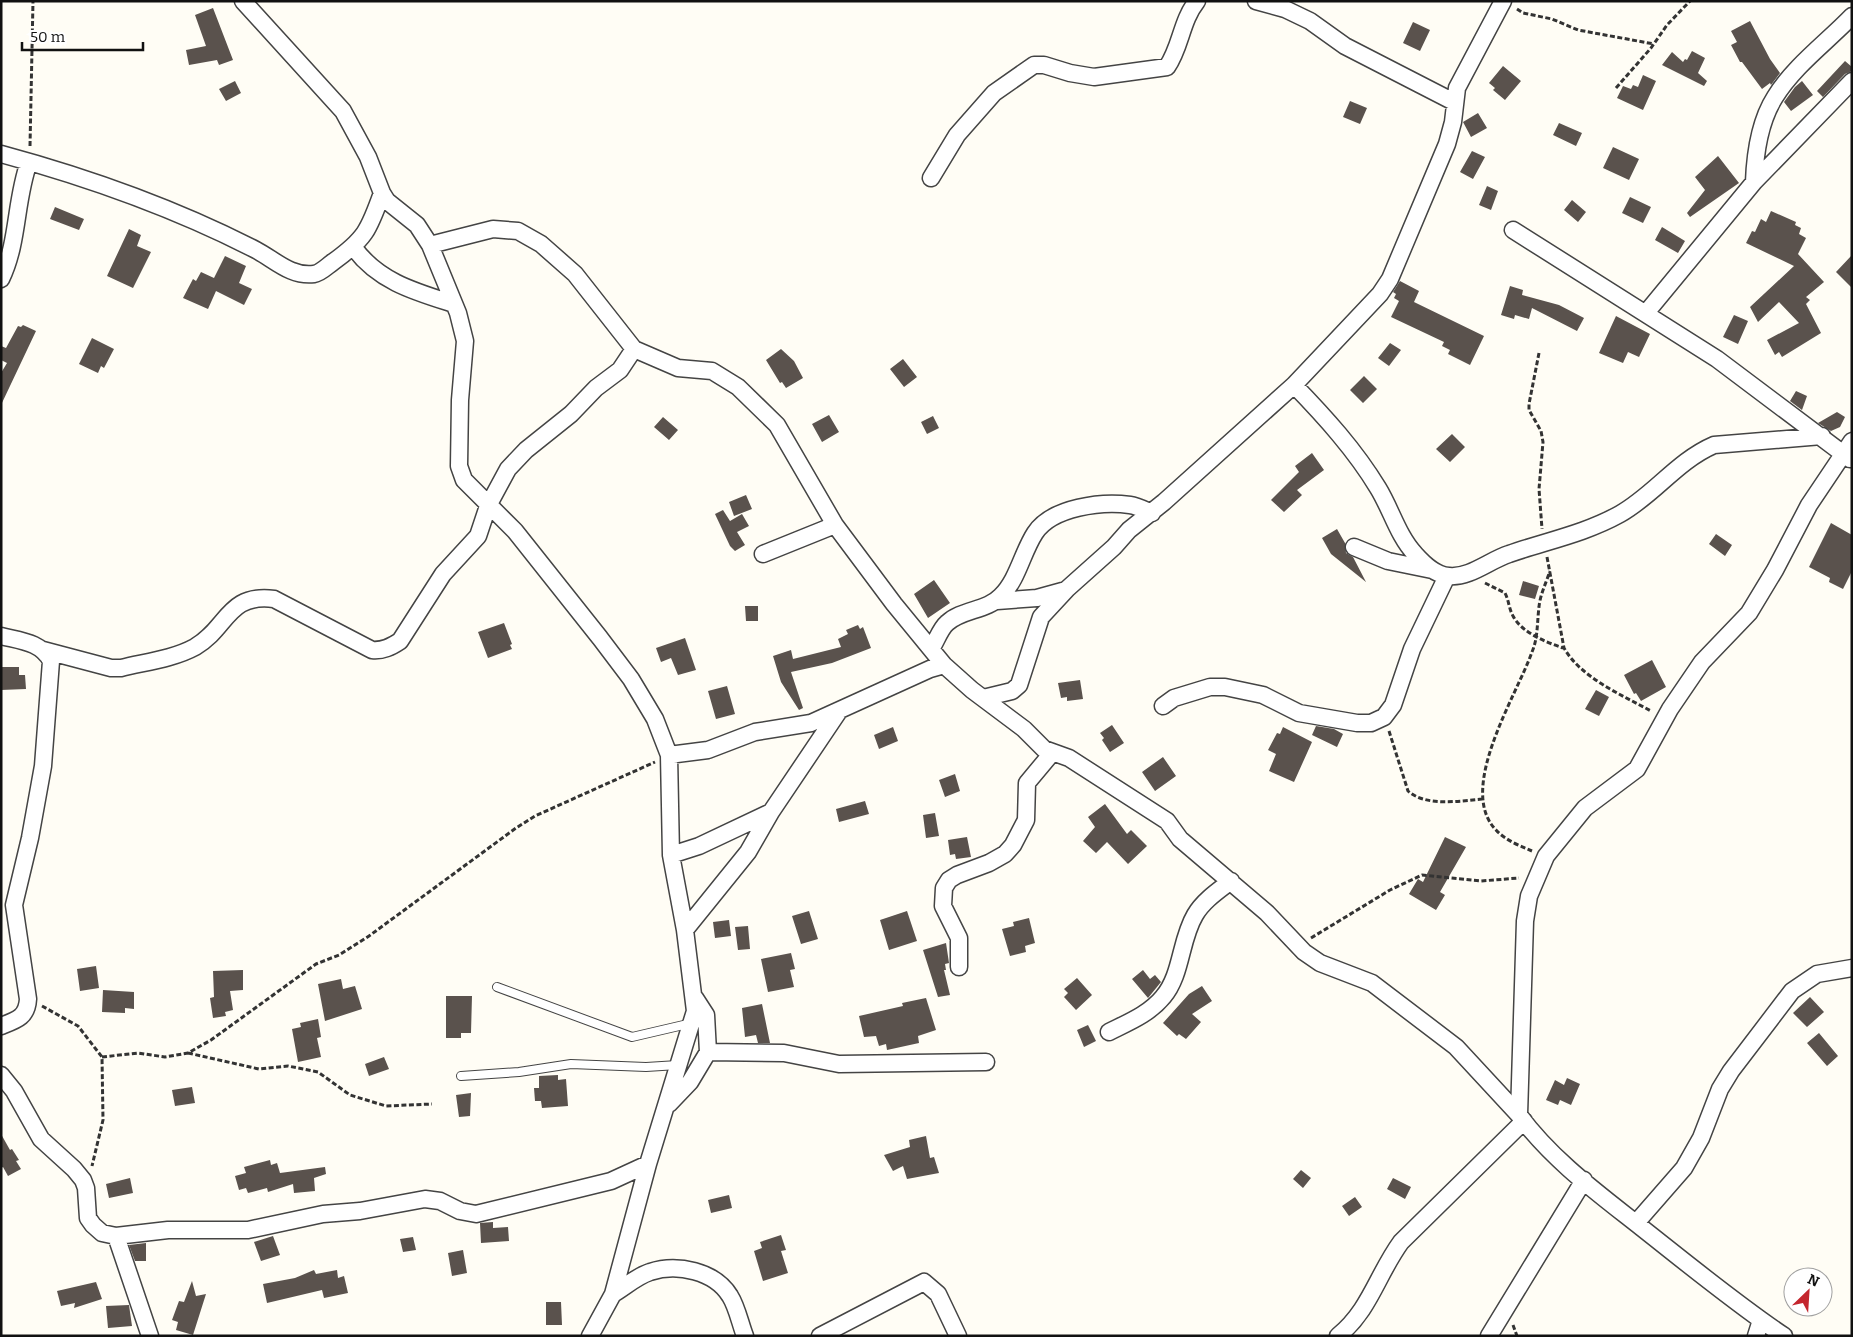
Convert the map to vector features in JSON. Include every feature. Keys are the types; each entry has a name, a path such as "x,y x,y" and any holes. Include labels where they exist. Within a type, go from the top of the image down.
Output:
{"street":[{"path":"243,1 343,111 368,157 387,202 417,225 430,245 454,304 465,341 460,400 459,466 464,480 515,531 631,679 654,719 669,755 671,855 695,998 693,1022 648,1164 613,1294 590,1336"},
{"path":"931,178 957,135 994,94 1034,65 1044,65 1070,73 1094,77 1167,67 1174,58 1188,12 1197,1"},
{"path":"1256,1 1286,9 1310,21 1345,46 1454,102"},
{"path":"983,698 1012,691 1019,685 1038,622 1067,589 1114,547 1128,530 1152,513 1294,385 1380,294 1390,279 1447,144 1453,122 1454,102 1462,76 1507,3"},
{"path":"1754,182 1759,139 1765,116 1774,98 1786,82 1852,16"},
{"path":"1646,313 1754,182 1852,81"},
{"path":"1,154 141,200 197,223 257,251 302,275 317,274 354,248 361,240 374,216 382,193"},
{"path":"1,279 13,247 22,186 29,162"},
{"path":"430,245 493,229 518,231 542,244 575,274 634,350 678,368 712,371 754,400 778,425 835,525 894,604 944,665 1052,753 1069,758 1167,821 1180,839 1268,913 1298,947 1320,963 1363,978 1389,995 1456,1047 1556,1156 1758,1328 1784,1336"},
{"path":"1338,1336 1352,1325 1362,1312 1389,1259 1401,1242 1521,1118 1525,921 1529,896 1536,875 1546,856 1585,808 1637,769 1670,709 1702,662 1749,612 1762,593 1809,505 1849,451 1822,436 1717,359 1513,230"},
{"path":"354,248 381,275 397,285 454,304"},
{"path":"1,636 30,643 43,650 111,668 121,668 181,653 194,647 205,640 236,607 248,599 258,597 274,599 372,650 386,649 400,641 442,574 478,536 488,506 508,470 596,388 620,370 634,350"},
{"path":"1294,385 1334,426 1378,488 1413,552 1432,570"},
{"path":"1163,706 1174,698 1210,687 1225,687 1263,695 1299,713 1357,723 1371,723 1384,717 1393,705 1412,649 1454,576 1506,554 1565,539 1621,514 1698,452 1714,445 1822,436"},
{"path":"932,649 946,623 967,611 990,605 996,601 1011,583 1036,532 1046,520 1058,513 1107,505 1131,505 1152,513"},
{"path":"763,554 835,525"},
{"path":"1354,548 1388,561 1454,576"},
{"path":"996,601 1037,598 1067,589"},
{"path":"1,1026 24,1015 28,999 8,917 30,838 43,766 51,661 43,650"},
{"path":"669,755 708,750 742,736 811,722 944,665"},
{"path":"685,930 748,852 771,812 839,711"},
{"path":"959,967 960,938 943,906 944,888 949,880 989,863 1005,854 1013,845 1026,820 1027,783 1052,753"},
{"path":"671,855 699,846 771,812"},
{"path":"1109,1032 1142,1016 1164,996 1172,982 1193,918 1205,903 1231,881"},
{"path":"1636,1223 1684,1168 1701,1138 1720,1089 1731,1071 1792,991 1817,974 1852,968"},
{"path":"665,1107 690,1082 708,1052 706,1015 695,998"},
{"path":"708,1052 784,1052 839,1064 986,1062"},
{"path":"1,1074 14,1091 41,1139 74,1169 86,1188 86,1211 93,1226 102,1233 116,1236 168,1230 248,1230 323,1214 360,1211 425,1199 440,1201 460,1211 476,1214 611,1181 648,1164"},
{"path":"1489,1336 1584,1180"},
{"path":"116,1236 150,1336"},
{"path":"613,1294 650,1272 674,1269 700,1272 714,1278 730,1296 745,1336"},
{"path":"820,1336 924,1282 938,1294 958,1336"}],"lane":[{"path":"497,987 632,1036 693,1022"},
{"path":"461,1076 519,1072 571,1064 646,1067 678,1065"}],"path":[{"path":"29,162 33,1"},
{"path":"1616,88 1654,44 1667,25 1690,1"},
{"path":"1507,3 1523,12 1552,19 1578,30 1654,44"},
{"path":"1546,856 1518,845 1496,830 1485,813 1482,799 1484,781 1496,732 1528,664 1536,636 1540,601 1550,570"},
{"path":"1454,576 1490,585 1505,593 1512,616 1518,624 1536,636 1564,648"},
{"path":"1384,717 1400,760 1408,791 1413,796 1436,800 1482,799"},
{"path":"102,1057 138,1052 165,1057 188,1053 211,1040 316,964 339,955 369,936 535,816 669,755"},
{"path":"1298,947 1390,890 1422,875 1481,880 1505,880 1536,875"},
{"path":"28,999 74,1022 102,1057 103,1120 86,1188"},
{"path":"188,1053 259,1069 288,1066 318,1072 350,1096 386,1106 432,1104"}],"building":[{"path":"213,8 233,60 219,65 217,60 189,65 186,50 206,46 195,15"},
{"path":"1750,21 1770,59 1780,73 1771,85 1770,83 1762,89 1742,62 1740,62 1731,45 1737,42 1731,31"},
{"path":"1413,22 1430,30 1420,51 1403,43"},
{"path":"1692,51 1705,58 1698,73 1707,81 1704,86 1662,65 1672,52 1683,62 1685,59 1687,60"},
{"path":"1845,61 1852,67 1852,71 1845,74 1823,97 1817,91"},
{"path":"1503,66 1521,81 1505,100 1493,90 1495,88 1489,83"},
{"path":"1643,75 1656,81 1643,110 1617,98 1623,86 1631,89 1633,85 1638,87"},
{"path":"235,81 241,93 226,101 219,89"},
{"path":"1802,81 1813,95 1791,111 1784,102"},
{"path":"1350,101 1367,108 1360,124 1343,117"},
{"path":"1478,113 1487,128 1471,137 1463,122"},
{"path":"1559,123 1582,133 1576,146 1553,135"},
{"path":"1613,147 1639,159 1629,180 1603,168"},
{"path":"1472,151 1485,157 1473,179 1460,172"},
{"path":"1718,156 1739,183 1690,217 1687,213 1705,190 1695,177"},
{"path":"1487,186 1498,191 1491,210 1479,205"},
{"path":"1630,197 1651,207 1643,223 1622,213"},
{"path":"1572,200 1586,212 1578,222 1564,210"},
{"path":"55,207 84,219 79,230 50,219"},
{"path":"1771,211 1796,222 1795,225 1801,228 1799,234 1806,238 1798,254 1824,282 1806,297 1810,300 1806,304 1821,333 1782,357 1779,352 1775,355 1767,340 1799,323 1779,302 1758,322 1750,307 1794,266 1746,243 1752,231 1755,232 1761,219 1766,222"},
{"path":"1662,227 1685,241 1678,253 1655,240"},
{"path":"129,229 141,235 137,246 151,252 133,288 107,276"},
{"path":"1852,255 1852,288 1836,272"},
{"path":"225,256 246,266 239,283 252,289 244,305 216,291 208,309 183,298 193,279 196,281 201,272 214,278"},
{"path":"1400,281 1419,291 1414,302 1484,336 1470,365 1448,354 1450,350 1442,346 1444,342 1391,317 1399,301 1394,298 1396,294 1393,292"},
{"path":"1510,286 1523,290 1522,295 1559,305 1584,318 1577,331 1532,308 1529,319 1515,315 1514,319 1501,315"},
{"path":"1734,315 1748,321 1738,344 1723,337"},
{"path":"1616,316 1650,334 1639,357 1628,352 1623,363 1599,353"},
{"path":"23,325 36,331 1,405 1,373 7,363 1,360 1,346 6,348 18,326 21,327"},
{"path":"92,338 114,349 104,368 101,366 98,373 79,364"},
{"path":"1390,343 1401,350 1389,366 1378,358"},
{"path":"781,349 794,361 803,378 786,388 782,382 780,383 766,360"},
{"path":"903,359 917,377 904,387 890,369"},
{"path":"1364,376 1377,389 1363,403 1350,390"},
{"path":"1796,391 1807,396 1802,410 1790,401"},
{"path":"1837,412 1845,417 1840,427 1831,431 1818,423"},
{"path":"829,415 839,432 822,442 812,424"},
{"path":"933,416 939,428 927,434 921,422"},
{"path":"663,417 678,430 669,440 654,427"},
{"path":"1452,434 1465,447 1450,462 1436,449"},
{"path":"1312,453 1324,470 1297,490 1302,495 1284,512 1271,500 1299,472 1295,466"},
{"path":"746,495 752,509 734,516 729,502"},
{"path":"723,510 730,521 742,514 749,526 737,532 745,545 735,551 730,546 715,514"},
{"path":"1831,523 1852,535 1852,571 1843,589 1829,582 1830,578 1809,567"},
{"path":"1337,529 1345,543 1346,553 1353,557 1366,582 1331,554 1322,538"},
{"path":"1716,534 1732,545 1725,556 1709,544"},
{"path":"934,580 950,603 928,618 914,594"},
{"path":"1523,581 1539,586 1535,599 1519,595"},
{"path":"745,606 758,606 758,621 746,621"},
{"path":"504,623 512,649 488,658 478,632"},
{"path":"858,625 860,629 863,627 871,648 832,663 791,672 803,708 799,710 781,682 773,656 791,650 793,659 841,647 838,639 848,634 846,630"},
{"path":"685,638 696,670 678,675 671,658 661,662 656,648"},
{"path":"1652,660 1666,687 1641,701 1636,693 1634,694 1624,675"},
{"path":"1,667 19,667 19,675 25,675 26,689 1,690"},
{"path":"1080,680 1083,699 1067,701 1067,697 1061,698 1058,683"},
{"path":"727,686 735,714 716,719 708,691"},
{"path":"1596,690 1609,697 1599,716 1585,709"},
{"path":"1112,725 1124,743 1110,752 1100,733"},
{"path":"1316,726 1334,729 1343,734 1337,747 1312,735"},
{"path":"893,727 898,741 879,749 874,735"},
{"path":"1283,727 1312,742 1294,782 1269,771 1276,754 1268,750 1277,733 1280,734"},
{"path":"1163,757 1176,776 1155,791 1142,772"},
{"path":"955,774 960,791 945,797 939,780"},
{"path":"865,801 869,814 839,822 836,809"},
{"path":"1105,804 1127,834 1131,830 1147,846 1128,864 1107,842 1096,853 1083,841 1095,827 1088,817"},
{"path":"935,813 939,836 926,838 923,815"},
{"path":"967,837 971,857 956,859 955,854 950,855 948,840"},
{"path":"1445,837 1466,847 1440,892 1445,895 1436,910 1409,894 1418,879 1423,882"},
{"path":"809,911 818,939 801,944 792,916"},
{"path":"907,911 917,941 889,950 880,920"},
{"path":"1029,918 1035,943 1025,946 1026,952 1010,956 1002,929 1014,926 1013,922"},
{"path":"729,920 731,936 715,938 713,922"},
{"path":"748,926 750,949 738,950 735,927"},
{"path":"946,943 949,963 945,964 946,970 944,970 950,995 938,997 923,950"},
{"path":"791,953 795,969 790,970 794,987 768,992 761,959"},
{"path":"96,966 99,988 80,991 77,969"},
{"path":"243,970 243,990 230,991 233,1010 225,1012 226,1016 213,1018 210,998 214,997 213,971"},
{"path":"1143,970 1150,979 1155,975 1161,982 1148,998 1132,979"},
{"path":"1077,978 1092,995 1076,1010 1064,997 1068,993 1064,989"},
{"path":"341,979 343,989 355,986 362,1009 325,1021 318,984"},
{"path":"1202,986 1212,1001 1192,1014 1201,1022 1186,1039 1179,1034 1177,1036 1163,1023 1189,994"},
{"path":"103,990 134,992 134,1009 125,1008 125,1013 102,1012"},
{"path":"446,996 472,996 471,1033 461,1033 461,1038 446,1038"},
{"path":"1810,997 1824,1012 1807,1027 1793,1013"},
{"path":"926,998 936,1030 918,1036 919,1043 887,1050 886,1044 879,1046 876,1036 864,1037 859,1016 903,1006 902,1003"},
{"path":"762,1004 770,1043 758,1043 756,1035 745,1037 742,1008"},
{"path":"318,1019 321,1037 317,1038 321,1057 298,1062 292,1029 301,1027 300,1023"},
{"path":"1088,1025 1096,1041 1084,1047 1077,1030"},
{"path":"1819,1033 1838,1056 1827,1066 1807,1043"},
{"path":"384,1057 389,1069 369,1076 365,1064"},
{"path":"558,1075 558,1080 566,1079 568,1106 542,1108 541,1101 535,1101 534,1088 539,1088 539,1076"},
{"path":"1567,1078 1580,1084 1571,1105 1560,1100 1558,1105 1546,1100 1555,1080 1564,1085"},
{"path":"192,1087 195,1103 175,1106 172,1090"},
{"path":"471,1093 470,1116 459,1117 456,1095"},
{"path":"1,1134 10,1150 12,1149 19,1160 16,1161 21,1169 8,1176 3,1167 1,1168"},
{"path":"926,1136 930,1158 934,1157 939,1173 907,1179 903,1166 893,1171 884,1155 910,1147 909,1140"},
{"path":"270,1160 271,1165 277,1163 280,1173 325,1167 326,1174 314,1178 315,1191 294,1193 293,1184 268,1192 267,1188 248,1193 246,1188 239,1190 235,1176 246,1173 244,1167"},
{"path":"1301,1170 1311,1178 1303,1188 1293,1179"},
{"path":"130,1178 133,1193 109,1198 106,1184"},
{"path":"1393,1178 1411,1187 1405,1199 1387,1189"},
{"path":"729,1195 732,1208 711,1213 708,1200"},
{"path":"1355,1197 1362,1207 1349,1216 1342,1206"},
{"path":"493,1222 493,1228 508,1227 509,1241 481,1243 480,1223"},
{"path":"781,1235 786,1250 781,1251 788,1273 763,1281 754,1251 762,1248 760,1242"},
{"path":"273,1236 280,1255 261,1261 254,1242"},
{"path":"413,1237 416,1250 403,1252 400,1239"},
{"path":"146,1243 146,1261 135,1261 129,1245"},
{"path":"463,1250 467,1273 452,1276 448,1253"},
{"path":"314,1270 316,1274 337,1270 338,1278 344,1276 348,1293 324,1298 322,1290 267,1303 263,1284 295,1278"},
{"path":"192,1281 196,1296 206,1294 193,1335 176,1330 178,1322 172,1320 179,1301 184,1302"},
{"path":"96,1282 102,1299 74,1308 75,1303 61,1306 57,1291"},
{"path":"546,1302 561,1302 562,1325 546,1325"},
{"path":"129,1305 132,1326 108,1328 106,1306"}]}
